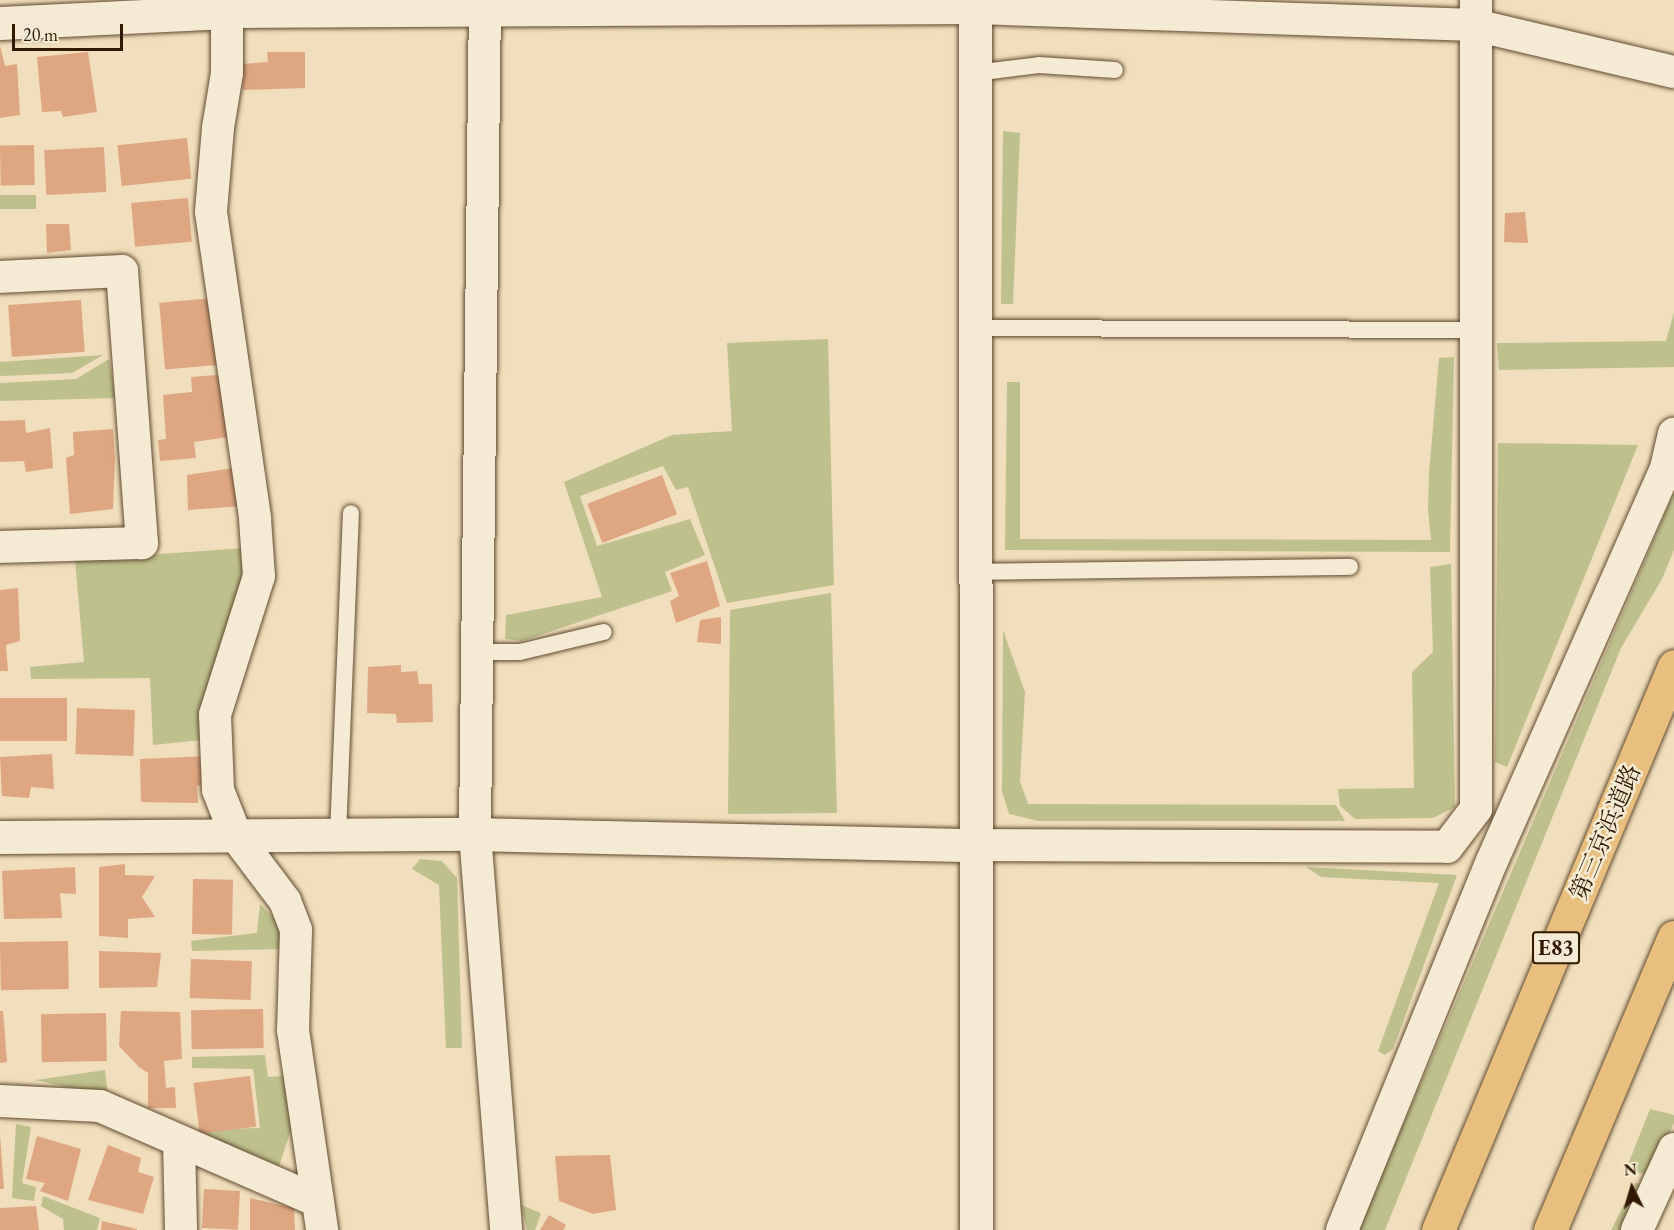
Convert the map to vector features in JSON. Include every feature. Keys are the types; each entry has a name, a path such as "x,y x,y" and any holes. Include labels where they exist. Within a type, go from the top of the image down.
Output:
{"highway":[{"name":"第三京浜道路","path":"1438,1230 1674,666"},
{"path":"1550,1230 1674,937"}],"street":[{"path":"975,4 976,1230"},
{"path":"0,23 224,6 975,4 1475,13 1674,72"},
{"path":"224,6 227,73 218,128 211,212 250,485 259,576 215,715 218,790 236,836 285,901 296,930 293,1030 320,1216"},
{"path":"485,6 476,834 506,1230"},
{"path":"0,837 476,834 974,845 1447,847 1476,809 1475,13"},
{"path":"0,277 122,271 142,543 0,547"},
{"path":"1342,1230 1492,861 1666,468 1674,434"},
{"path":"0,1101 100,1106 179,1141 320,1216"},
{"path":"179,1141 181,1230"},
{"path":"1637,1230 1674,1149"}],"lane":[{"path":"975,74 1039,65 1115,70"},
{"path":"974,328 1475,330"},
{"path":"338,835 351,513"},
{"path":"974,572 1350,567"},
{"path":"478,652 520,652 604,632"}],"green space":[{"path":"1003,131 1020,133 1013,304 1001,304"},
{"path":"0,195 36,195 36,209 0,209"},
{"path":"1674,312 1674,367 1499,370 1497,343 1666,341"},
{"path":"828,339 834,585 727,603 688,487 676,490 663,466 580,496 597,546 690,519 705,555 665,572 672,591 522,641 505,639 506,615 602,597 564,482 672,435 732,431 727,343"},
{"path":"103,355 72,373 0,376 0,362"},
{"path":"1454,357 1450,552 1005,550 1007,382 1020,382 1020,539 1431,540 1428,509 1429,473 1439,358"},
{"path":"109,359 116,398 0,401 0,383 76,379"},
{"path":"1498,443 1638,445 1507,767 1495,762"},
{"path":"1674,493 1674,550 1662,579 1621,648 1385,1230 1358,1230"},
{"path":"245,548 249,571 201,706 201,740 153,745 150,678 31,679 30,667 84,662 75,560"},
{"path":"1451,564 1455,807 1433,818 1355,819 1340,806 1338,789 1414,788 1412,672 1433,652 1430,567"},
{"path":"831,593 837,813 728,814 730,610"},
{"path":"1003,630 1025,692 1020,781 1028,804 1336,805 1345,821 1039,821 1009,814 1002,791"},
{"path":"420,859 442,861 457,878 462,1048 446,1048 439,885 412,869"},
{"path":"1306,867 1457,875 1393,1049 1385,1055 1378,1051 1439,883 1321,877"},
{"path":"260,904 281,926 284,949 192,951 191,941 257,933"},
{"path":"265,1055 268,1077 285,1076 292,1127 279,1166 194,1130 260,1128 253,1069 192,1068 192,1057"},
{"path":"105,1070 108,1097 36,1080"},
{"path":"1650,1109 1674,1115 1674,1123 1650,1174 1639,1173 1629,1162"},
{"path":"16,1124 31,1127 22,1183 36,1187 34,1201 12,1198"},
{"path":"1635,1183 1645,1184 1621,1230 1611,1230"},
{"path":"43,1196 100,1218 97,1230 64,1230 63,1219 41,1206"},
{"path":"521,1205 541,1213 535,1230 527,1230"}],"building":[{"path":"0,45 5,66 17,64 20,115 0,118"},
{"path":"88,52 97,112 63,117 61,111 42,112 37,57"},
{"path":"267,52 305,52 305,88 243,90 242,64 268,62"},
{"path":"187,138 191,179 122,186 117,145"},
{"path":"34,145 35,185 1,186 0,146"},
{"path":"104,147 106,192 46,195 44,150"},
{"path":"188,198 192,242 135,247 131,203"},
{"path":"1525,212 1528,243 1504,242 1505,213"},
{"path":"46,224 69,224 71,250 47,253"},
{"path":"214,298 220,365 165,370 159,303"},
{"path":"81,300 85,352 12,357 8,305"},
{"path":"228,374 235,436 194,442 196,458 160,461 158,440 166,439 163,395 192,392 191,377"},
{"path":"25,420 26,433 50,428 53,468 26,472 24,461 0,462 0,421"},
{"path":"113,429 115,458 113,509 70,514 66,458 74,455 73,432"},
{"path":"240,467 242,506 188,510 187,475"},
{"path":"662,475 677,514 602,543 587,504"},
{"path":"707,561 720,606 676,623 670,601 679,596 670,573"},
{"path":"18,588 20,641 6,645 8,671 0,671 0,590"},
{"path":"721,617 721,644 697,642 700,620"},
{"path":"401,665 401,672 417,671 419,684 432,684 433,722 397,723 396,714 367,713 368,667"},
{"path":"0,698 67,698 67,741 0,741"},
{"path":"77,708 135,710 133,756 75,754"},
{"path":"52,754 54,789 31,787 29,798 2,796 0,757"},
{"path":"208,756 209,785 197,786 198,803 141,802 140,759"},
{"path":"125,864 125,875 155,876 142,897 155,917 128,919 128,938 99,936 99,867"},
{"path":"75,867 76,894 60,893 62,918 4,919 2,871"},
{"path":"193,879 233,880 232,935 192,934"},
{"path":"68,941 69,989 1,990 0,942"},
{"path":"99,951 161,953 157,987 99,988"},
{"path":"191,959 252,961 251,1000 190,998"},
{"path":"263,1009 264,1048 192,1049 191,1010"},
{"path":"0,1011 3,1011 7,1062 0,1063"},
{"path":"121,1011 180,1012 182,1059 164,1061 166,1088 175,1087 176,1108 148,1108 148,1073 119,1046"},
{"path":"106,1013 107,1061 42,1062 41,1014"},
{"path":"250,1076 256,1127 200,1134 193,1083"},
{"path":"0,1135 4,1189 0,1189"},
{"path":"37,1136 81,1149 68,1201 40,1191 45,1183 26,1179"},
{"path":"108,1145 141,1158 138,1172 154,1177 143,1214 88,1200"},
{"path":"610,1155 616,1210 593,1214 559,1201 555,1156"},
{"path":"204,1189 240,1191 238,1230 202,1228"},
{"path":"250,1198 294,1208 295,1230 250,1230"},
{"path":"36,1206 39,1230 0,1230 0,1208"},
{"path":"549,1215 566,1225 563,1230 540,1230"},
{"path":"102,1221 137,1229 137,1230 101,1230"}]}
